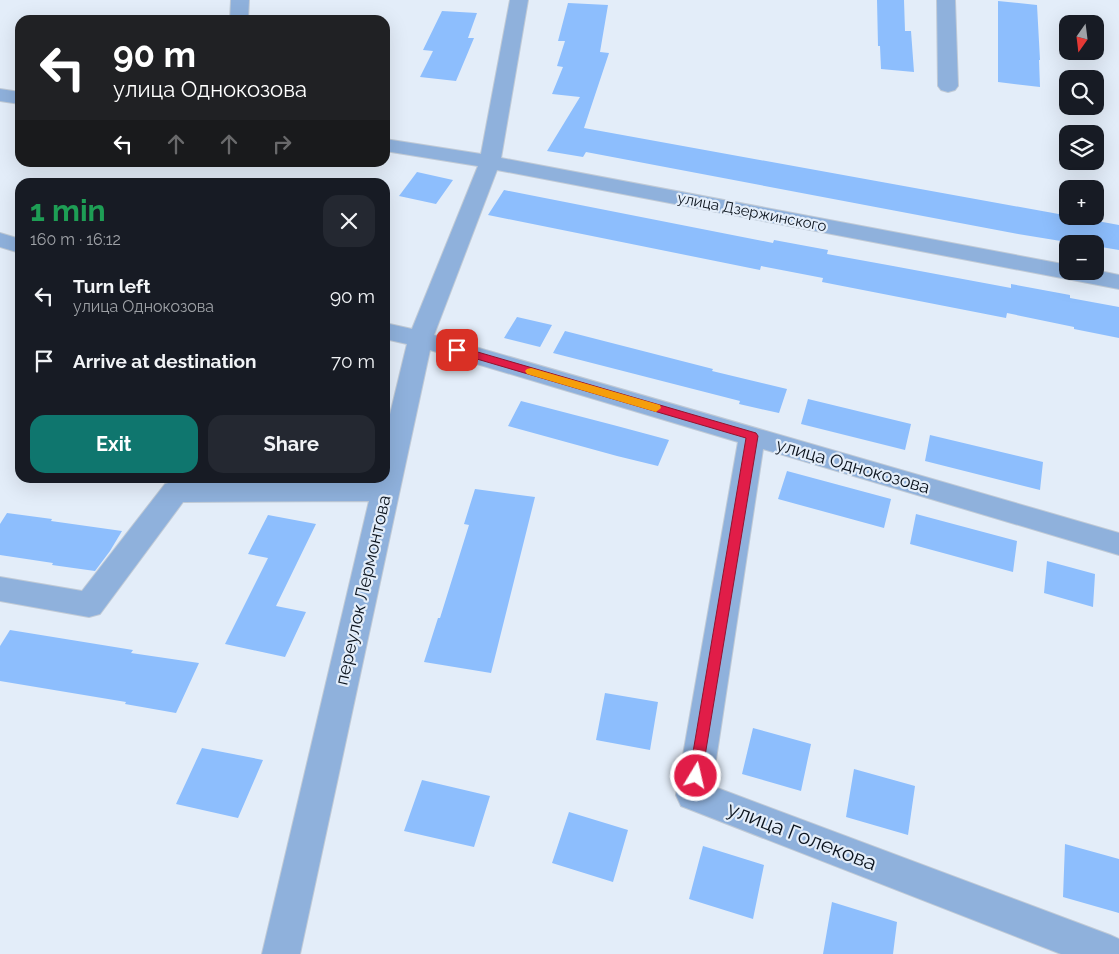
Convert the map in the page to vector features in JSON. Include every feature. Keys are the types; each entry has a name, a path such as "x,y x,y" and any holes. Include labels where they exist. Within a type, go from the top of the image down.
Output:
{"street":[{"path":"238,15 240,0"},
{"name":"переулок Лермонтова","path":"390,472 420,339 490,162 519,0"},
{"path":"946,0 948,86"},
{"path":"0,96 15,98"},
{"name":"улица Дзержинского","path":"390,146 490,162 1119,282"},
{"path":"0,240 15,244"},
{"name":"улица Однокозова","path":"390,332 420,339 1119,544"},
{"name":"улица Голекова","path":"752,436 693,795 1110,954"},
{"name":"переулок Лермонтова","path":"281,954 388,483"},
{"path":"0,588 89,605 175,491 286,492 386,490"}],"building":[{"path":"877,0 904,0 905,31 911,31 914,72 881,69 880,46 878,46"},
{"path":"998,1 1037,5 1040,87 998,82"},
{"path":"568,3 608,5 600,52 609,53 584,128 1059,214 1059,225 1104,225 1104,222 1119,225 1119,250 1104,248 1104,235 1059,235 1059,241 586,152 583,157 547,151 580,97 552,94 563,67 557,66 565,41 558,41"},
{"path":"442,11 477,13 468,38 474,38 456,81 420,77 433,51 423,50"},
{"path":"417,172 453,180 436,204 399,196"},
{"path":"504,190 773,243 774,240 828,250 827,254 1011,288 1011,284 1070,295 1070,298 1119,307 1119,338 1007,313 1006,318 822,282 823,278 761,266 760,270 488,215"},
{"path":"517,317 552,325 540,347 504,338"},
{"path":"565,331 713,369 712,371 787,389 779,413 739,404 740,401 553,353"},
{"path":"808,399 911,424 905,450 801,424"},
{"path":"521,401 669,440 658,466 617,456 508,426"},
{"path":"930,435 1043,462 1040,490 925,461"},
{"path":"787,471 891,499 884,528 778,499"},
{"path":"475,489 535,497 491,673 424,662 469,525 464,524"},
{"path":"7,513 122,531 95,571 52,565 53,563 0,555 0,524"},
{"path":"916,514 1017,541 1013,572 910,544"},
{"path":"268,515 316,524 276,606 306,612 285,657 225,644 268,558 248,554"},
{"path":"1047,561 1095,574 1093,607 1044,593"},
{"path":"10,630 133,650 131,653 199,663 176,713 125,704 126,702 0,681 0,646"},
{"path":"605,693 658,702 650,750 596,740"},
{"path":"753,728 811,744 801,791 742,774"},
{"path":"202,748 263,760 238,818 176,804"},
{"path":"854,769 915,786 908,835 846,817"},
{"path":"422,780 490,796 474,847 404,831"},
{"path":"569,812 628,830 613,882 552,863"},
{"path":"1065,844 1119,859 1119,913 1063,897"},
{"path":"703,846 764,865 753,919 689,899"},
{"path":"832,902 897,922 893,954 823,954"}],"slow traffic":[{"path":"531,371 656,408"}],"route":[{"path":"457,350 752,436 696,776"}]}
